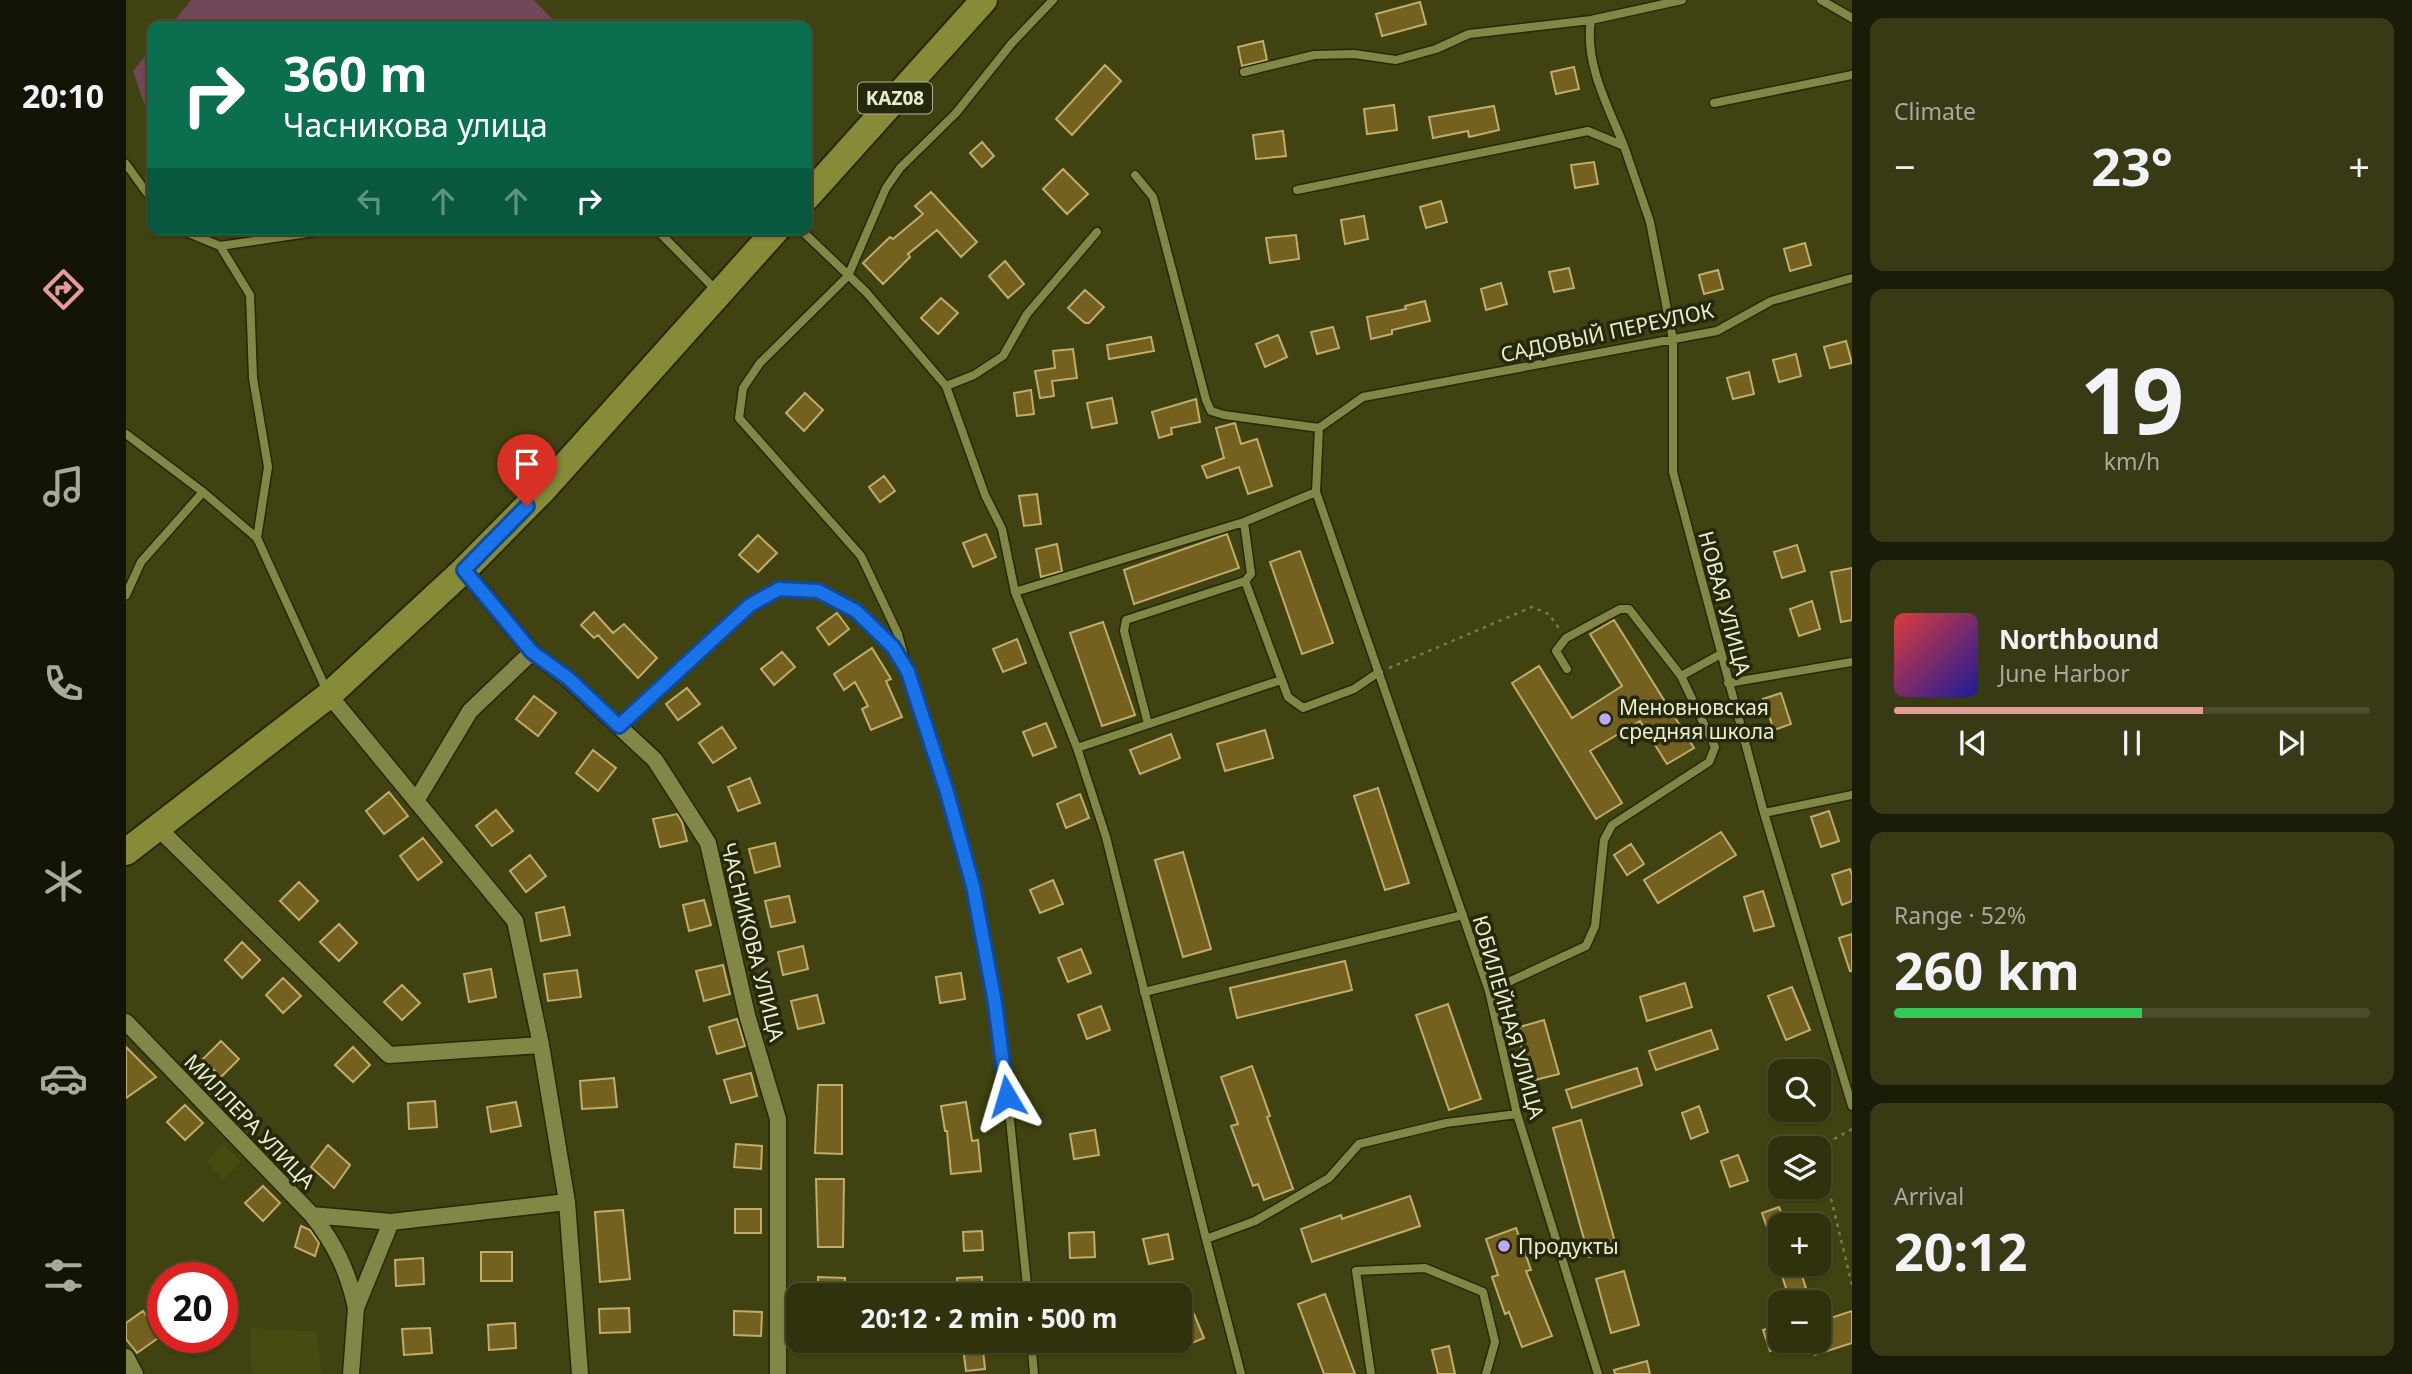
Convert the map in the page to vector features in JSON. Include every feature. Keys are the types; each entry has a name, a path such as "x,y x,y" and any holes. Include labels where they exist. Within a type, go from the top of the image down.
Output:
{"highway":[{"name":"KAZ08","path":"812,191 984,0"},
{"path":"126,852 329,695 464,570 542,490 772,235"}],"street":[{"name":"ЧАСНИКОВА УЛИЦА","path":"464,570 532,652 568,678 655,760 708,843 747,1015 778,1119 778,1374"},
{"path":"416,801 470,711 532,652"},
{"path":"329,695 515,921 541,1045 567,1202 580,1374"},
{"path":"158,828 389,1055 541,1045"},
{"name":"МИЛЛЕРА УЛИЦА","path":"126,1022 312,1215 391,1222 567,1202"},
{"path":"312,1215 328,1235 349,1278 356,1308 351,1374"},
{"path":"356,1308 391,1222"},
{"path":"126,1357 135,1374"}],"lane":[{"path":"1027,1283 1010,1120 988,964 973,886 898,634 861,556 738,418 743,387 760,363 848,276 886,188 900,168 957,113 1012,43 1053,0"},
{"path":"1244,72 1314,55 1354,54 1396,60 1415,56 1480,32 1591,20 1682,0"},
{"path":"1821,0 1852,18"},
{"name":"НОВАЯ УЛИЦА","path":"1591,20 1588,37 1592,64 1650,222 1673,340 1673,472 1764,813 1852,1106"},
{"path":"1714,103 1852,75"},
{"path":"1297,190 1588,131 1624,146"},
{"path":"126,164 147,193"},
{"path":"1135,175 1153,197 1206,400 1212,411 1319,428"},
{"path":"946,386 975,376 1003,356 1027,314 1097,232"},
{"path":"193,235 220,246 294,235"},
{"path":"662,235 719,293"},
{"path":"806,235 866,292 946,386 985,495 1002,529 1015,592 1077,748 1106,837 1226,1323 1241,1374"},
{"path":"220,246 250,295 253,378 268,467 257,538"},
{"name":"САДОВЫЙ ПЕРЕУЛОК","path":"1319,428 1363,397 1717,331 1771,301 1852,278"},
{"name":"ЮБИЛЕЙНАЯ УЛИЦА","path":"1319,428 1315,492 1489,991 1517,1114 1598,1374"},
{"path":"126,434 203,492 257,538 329,695"},
{"path":"126,595 141,562 203,492"},
{"path":"1015,592 1244,522 1315,492"},
{"path":"1148,724 1124,631 1126,620 1245,581 1251,574 1244,522"},
{"path":"1245,581 1288,697 1303,708 1354,689 1379,672"},
{"path":"619,726 750,605 779,589 818,591 856,611 893,647 908,672"},
{"path":"1489,991 1586,946 1595,926 1604,840 1612,825 1709,762 1715,747 1681,676 1629,609 1620,609 1566,638 1556,651 1567,669"},
{"path":"1681,676 1721,654"},
{"path":"1728,683 1852,662"},
{"path":"1077,748 1281,680"},
{"path":"1764,813 1852,795"},
{"path":"1144,992 1463,915"},
{"path":"1206,1239 1255,1221 1329,1178 1359,1144 1446,1123 1517,1114"},
{"path":"1371,1374 1356,1271 1424,1268 1483,1292 1495,1342 1486,1374"},
{"path":"1032,1353 1034,1374"}],"path":[{"path":"1379,672 1532,607 1549,614 1566,638"},
{"path":"1852,1129 1827,1143 1826,1178 1852,1285"}],"shaded area":[{"path":"191,0 534,0 554,21 174,21"},
{"path":"147,54 147,112 133,71"},
{"path":"223,1144 241,1162 224,1180 206,1162"},
{"path":"250,1328 317,1332 321,1374 252,1374"}],"building":[{"path":"1420,2 1426,24 1382,36 1376,14"},
{"path":"1263,41 1267,60 1242,66 1238,47"},
{"path":"1105,65 1121,81 1072,135 1056,119"},
{"path":"1574,67 1579,89 1556,94 1551,72"},
{"path":"1394,105 1397,130 1367,134 1364,109"},
{"path":"1494,106 1499,130 1469,137 1468,131 1433,138 1429,117"},
{"path":"1283,131 1286,156 1256,159 1253,135"},
{"path":"982,142 994,156 982,167 970,153"},
{"path":"1594,162 1598,184 1575,188 1571,165"},
{"path":"1063,169 1088,194 1067,214 1043,189"},
{"path":"931,192 977,242 961,257 937,230 908,254 910,257 883,284 863,263 890,237 893,239 923,214 915,206"},
{"path":"1441,201 1447,222 1426,228 1420,207"},
{"path":"1364,216 1368,239 1345,244 1341,220"},
{"path":"1296,235 1299,259 1270,263 1266,238"},
{"path":"1805,243 1811,265 1790,271 1784,249"},
{"path":"1005,261 1024,284 1008,298 989,276"},
{"path":"1569,268 1574,288 1554,292 1549,272"},
{"path":"1718,270 1723,289 1704,294 1699,275"},
{"path":"1501,283 1507,304 1486,310 1481,289"},
{"path":"1085,290 1104,307 1089,323 1085,323 1068,308"},
{"path":"941,298 958,313 938,334 921,318"},
{"path":"1425,301 1430,321 1392,330 1392,334 1371,339 1367,317 1406,309 1405,306"},
{"path":"1333,327 1339,348 1317,354 1311,332"},
{"path":"1278,335 1287,357 1265,367 1256,344"},
{"path":"1151,337 1154,351 1109,359 1107,345"},
{"path":"1846,341 1852,363 1830,368 1824,347"},
{"path":"1073,349 1077,378 1052,381 1054,396 1040,398 1035,371 1055,368 1053,351"},
{"path":"1796,354 1801,376 1779,382 1773,360"},
{"path":"1749,372 1754,394 1733,399 1727,378"},
{"path":"1031,390 1034,414 1017,416 1014,393"},
{"path":"805,393 823,410 804,431 786,413"},
{"path":"1112,398 1117,423 1092,428 1087,403"},
{"path":"1196,399 1200,422 1171,428 1172,434 1159,438 1152,412"},
{"path":"1235,423 1241,444 1257,439 1272,486 1248,494 1239,467 1207,478 1202,466 1224,458 1216,428"},
{"path":"884,476 895,491 880,502 869,487"},
{"path":"1037,494 1041,524 1024,526 1019,496"},
{"path":"986,534 996,557 973,567 963,543"},
{"path":"1227,534 1239,568 1134,604 1124,570"},
{"path":"758,535 777,553 758,572 739,555"},
{"path":"1057,544 1062,571 1041,577 1036,549"},
{"path":"1797,545 1805,571 1782,578 1774,552"},
{"path":"1300,551 1333,643 1302,654 1270,562"},
{"path":"1852,568 1852,620 1841,622 1831,572"},
{"path":"1812,601 1820,629 1799,636 1790,609"},
{"path":"594,612 613,633 624,624 657,658 638,678 598,635 594,638 581,625"},
{"path":"837,613 849,629 829,645 817,628"},
{"name":"Меновновская средняя школа","path":"1614,620 1694,748 1667,764 1640,721 1590,751 1622,803 1596,819 1512,683 1539,666 1572,718 1622,686 1590,634"},
{"path":"1103,622 1135,715 1102,726 1070,633"},
{"path":"1017,639 1026,663 1003,672 993,649"},
{"path":"872,648 891,679 886,681 902,717 871,730 862,709 868,706 855,682 844,690 834,674"},
{"path":"782,652 795,667 774,685 761,669"},
{"path":"687,688 700,704 678,720 666,704"},
{"path":"1781,693 1791,724 1774,730 1763,699"},
{"path":"534,696 556,713 538,736 516,719"},
{"path":"1046,723 1056,747 1033,756 1023,732"},
{"path":"722,727 736,748 713,763 699,743"},
{"path":"1265,730 1273,758 1225,771 1217,744"},
{"path":"1171,734 1180,758 1140,774 1130,750"},
{"path":"593,750 616,768 598,791 576,773"},
{"path":"750,778 760,803 738,811 728,787"},
{"path":"1378,788 1409,883 1385,890 1354,796"},
{"path":"389,792 408,816 384,834 366,811"},
{"path":"1080,794 1089,818 1066,828 1057,804"},
{"path":"496,810 513,831 492,846 476,826"},
{"path":"1829,811 1839,841 1821,847 1811,817"},
{"path":"677,814 687,841 660,847 653,819"},
{"path":"1721,832 1736,855 1658,903 1644,880"},
{"path":"423,838 442,862 418,880 400,856"},
{"path":"775,843 780,866 755,873 749,849"},
{"path":"1631,844 1644,864 1627,875 1614,855"},
{"path":"1183,852 1211,949 1183,957 1155,860"},
{"path":"530,855 546,876 526,892 510,871"},
{"path":"1850,869 1852,901 1842,905 1832,875"},
{"path":"1053,880 1063,904 1040,913 1030,890"},
{"path":"299,882 318,901 299,920 280,901"},
{"path":"1763,891 1774,926 1754,931 1744,897"},
{"path":"789,896 795,922 771,927 765,901"},
{"path":"704,900 711,925 689,931 683,905"},
{"path":"564,907 570,935 541,941 536,913"},
{"path":"339,924 357,943 339,961 320,942"},
{"path":"1852,934 1852,971 1850,971 1839,938"},
{"path":"242,942 260,960 242,978 225,960"},
{"path":"803,946 808,969 783,975 778,952"},
{"path":"1081,949 1091,973 1068,982 1058,958"},
{"path":"1345,961 1352,990 1237,1018 1230,988"},
{"path":"723,965 730,994 704,1001 696,971"},
{"path":"491,969 496,997 469,1002 464,974"},
{"path":"577,970 581,997 548,1001 544,974"},
{"path":"961,973 965,999 940,1003 936,977"},
{"path":"283,978 301,996 283,1013 266,995"},
{"path":"1685,983 1692,1007 1647,1021 1640,997"},
{"path":"402,985 420,1003 402,1020 384,1002"},
{"path":"1792,987 1810,1030 1786,1040 1768,996"},
{"path":"817,995 824,1023 798,1029 791,1001"},
{"path":"1448,1004 1481,1099 1449,1110 1416,1015"},
{"path":"1101,1006 1110,1030 1087,1039 1078,1015"},
{"path":"737,1019 745,1046 717,1054 709,1027"},
{"path":"1544,1020 1559,1074 1531,1081 1516,1028"},
{"path":"1711,1030 1718,1049 1656,1070 1649,1051"},
{"path":"221,1041 239,1059 221,1077 203,1059"},
{"path":"126,1047 156,1077 126,1098"},
{"path":"353,1047 370,1065 353,1082 335,1065"},
{"path":"1252,1066 1293,1189 1264,1200 1258,1184 1253,1186 1231,1126 1238,1124 1221,1077"},
{"path":"1637,1068 1642,1085 1572,1108 1566,1090"},
{"path":"751,1073 757,1096 731,1103 724,1080"},
{"path":"614,1078 617,1107 582,1109 580,1081"},
{"path":"818,1085 842,1085 842,1154 815,1153"},
{"path":"435,1101 437,1127 409,1129 408,1103"},
{"path":"516,1102 521,1126 491,1132 487,1107"},
{"path":"966,1102 972,1141 978,1140 981,1171 951,1174 947,1131 941,1106"},
{"path":"185,1105 203,1123 185,1140 167,1122"},
{"path":"1699,1106 1708,1132 1691,1139 1682,1113"},
{"path":"1581,1120 1617,1249 1589,1257 1553,1128"},
{"path":"1095,1130 1099,1155 1074,1159 1070,1134"},
{"path":"736,1144 762,1146 761,1169 734,1167"},
{"path":"328,1145 350,1165 334,1188 311,1167"},
{"path":"1738,1155 1748,1181 1730,1187 1721,1161"},
{"path":"816,1179 844,1179 843,1247 818,1247"},
{"path":"263,1186 280,1203 263,1221 245,1203"},
{"path":"1410,1196 1420,1226 1312,1262 1301,1229 1341,1215 1342,1219"},
{"path":"1779,1207 1781,1213 1768,1213 1768,1230 1762,1213"},
{"path":"735,1209 761,1209 761,1233 735,1233"},
{"path":"623,1210 630,1279 600,1282 595,1212"},
{"path":"301,1226 310,1230 319,1243 315,1256 295,1247"},
{"path":"1516,1228 1531,1270 1526,1271 1552,1336 1522,1347 1509,1312 1505,1314 1492,1277 1498,1275 1486,1239"},
{"path":"982,1231 983,1250 964,1251 963,1232"},
{"path":"1094,1232 1095,1257 1070,1258 1069,1233"},
{"path":"1168,1234 1173,1259 1149,1264 1143,1239"},
{"path":"481,1252 512,1252 512,1281 481,1281"},
{"path":"423,1258 424,1284 396,1286 395,1260"},
{"path":"1624,1271 1639,1325 1611,1333 1596,1279"},
{"path":"1782,1276 1802,1276 1806,1288 1787,1290"},
{"path":"818,1277 845,1278 845,1283 818,1283"},
{"path":"982,1277 982,1283 957,1283 957,1278"},
{"path":"1325,1294 1355,1374 1324,1374 1298,1304"},
{"path":"629,1308 630,1332 600,1333 599,1309"},
{"path":"143,1311 147,1317 147,1346 137,1353 126,1339 126,1323"},
{"path":"734,1311 762,1312 761,1336 734,1335"},
{"path":"1852,1311 1852,1343 1831,1350 1831,1318"},
{"path":"1194,1314 1204,1338 1192,1343"},
{"path":"515,1323 516,1348 489,1350 488,1325"},
{"path":"430,1328 432,1353 404,1355 402,1329"},
{"path":"1768,1329 1768,1345 1763,1330"},
{"path":"1449,1346 1455,1374 1438,1374 1432,1350"},
{"path":"964,1353 983,1353 985,1369 966,1371"},
{"path":"1647,1361 1650,1374 1615,1374 1614,1370"}],"place":[{"name":"Меновновская средняя школа","path":"1605,719"},
{"name":"Продукты","path":"1504,1246"}],"route":[{"path":"527,506 464,570 532,652 568,678 619,726 750,605 779,589 818,591 856,611 893,647 908,672 946,789 973,886 995,1003 1007,1096"}]}
